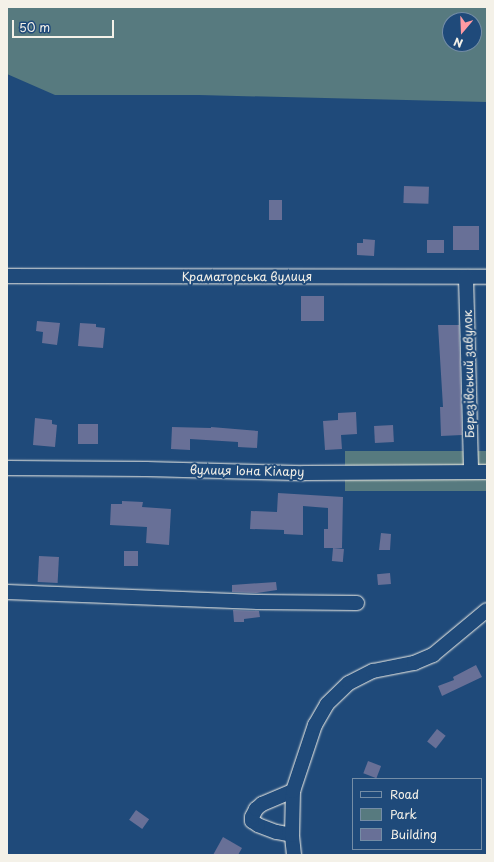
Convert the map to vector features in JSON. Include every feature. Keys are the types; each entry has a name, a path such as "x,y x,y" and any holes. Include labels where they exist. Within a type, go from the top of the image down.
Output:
{"street":[{"name":"Краматорська вулиця","path":"7,276 487,277"},
{"name":"Березівський завулок","path":"466,277 471,472"},
{"name":"вулиця Іона Кілару","path":"7,468 146,469 304,473 487,472"},
{"path":"7,592 258,602 357,603"},
{"path":"294,855 292,835 293,791 315,725 327,704 349,683 373,671 414,663 433,655 487,610"},
{"path":"292,835 276,832 258,825 252,821 252,817 256,809 262,804 293,791"}],"green space":[{"path":"7,7 487,7 487,102 199,95 55,95 7,74"},
{"path":"345,451 487,451 487,491 345,491"}],"building":[{"path":"404,186 429,187 428,204 403,203"},
{"path":"269,200 282,200 282,220 269,220"},
{"path":"453,226 479,226 479,250 453,250"},
{"path":"363,239 375,240 374,256 357,255 357,243 363,243"},
{"path":"427,240 444,240 444,253 427,253"},
{"path":"301,296 324,296 324,321 301,321"},
{"path":"37,321 60,323 57,345 42,343 43,332 36,331"},
{"path":"80,323 96,324 96,327 105,328 103,348 78,346"},
{"path":"438,325 459,325 462,435 441,436 440,407 443,407"},
{"path":"356,412 357,434 341,435 342,449 325,450 323,421 338,420 338,413"},
{"path":"35,418 52,420 52,424 57,425 55,447 33,445"},
{"path":"78,424 98,424 98,444 78,444"},
{"path":"393,425 394,442 375,443 374,426"},
{"path":"172,427 211,427 258,431 257,448 238,447 238,442 190,439 190,450 171,449"},
{"path":"278,493 343,497 342,548 324,548 324,529 328,529 328,508 303,506 303,535 284,534 284,530 250,529 251,511 277,512"},
{"path":"122,501 143,502 142,507 171,509 169,545 146,543 147,527 110,525 111,504 122,504"},
{"path":"381,533 391,534 390,550 379,550"},
{"path":"333,548 344,549 343,562 332,561"},
{"path":"124,551 138,551 138,566 124,566"},
{"path":"39,556 59,557 58,583 38,582"},
{"path":"390,573 391,584 378,585 377,574"},
{"path":"276,582 277,590 257,593 232,592 232,585"},
{"path":"233,610 259,611 260,617 244,619 244,622 234,622"},
{"path":"476,665 482,677 442,696 438,686 454,680 453,677"},
{"path":"437,729 446,736 436,748 427,742"},
{"path":"368,761 381,766 376,778 363,773"},
{"path":"136,810 149,819 142,829 129,820"},
{"path":"223,837 242,848 238,855 213,855"}]}
